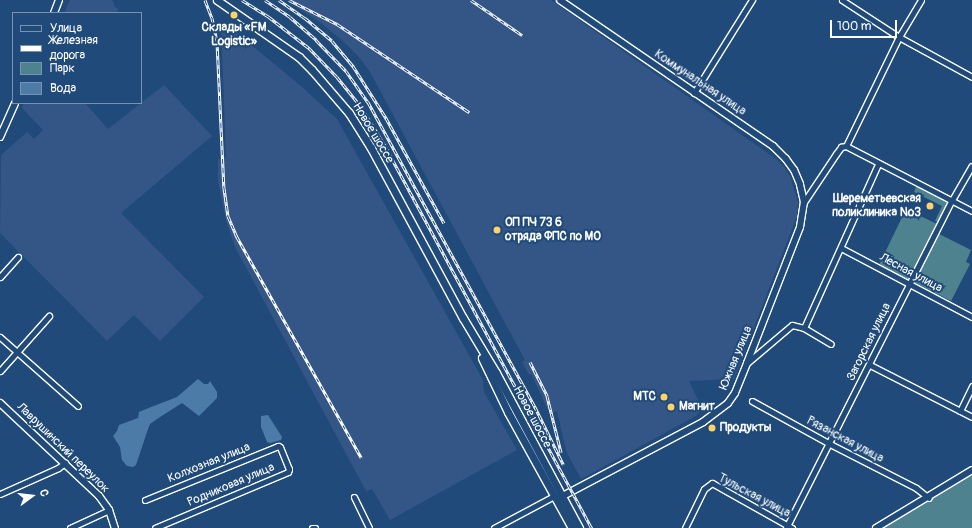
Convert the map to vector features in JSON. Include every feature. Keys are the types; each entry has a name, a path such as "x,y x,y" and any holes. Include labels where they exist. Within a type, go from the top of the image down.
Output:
{"main road":[{"name":"Новое шоссе","path":"217,0 299,57 349,113 371,148 463,318 496,373 572,528"},
{"name":"Новое шоссе","path":"558,497 580,528"}],"street":[{"path":"54,12 59,0"},
{"name":"Коммунальная улица","path":"560,0 773,146 786,159 800,184 804,202"},
{"path":"694,93 752,0"},
{"path":"842,0 899,37 972,77"},
{"path":"804,202 836,154 842,147 846,146 899,37 921,0"},
{"path":"0,137 14,104"},
{"path":"846,146 878,164 972,211"},
{"path":"804,328 878,164"},
{"name":"Загорская улица","path":"789,527 828,443 870,365 952,200 972,166"},
{"name":"Южная улица","path":"558,497 703,422 722,410 735,393 747,363 800,227 804,202"},
{"name":"Лесная улица","path":"841,248 972,316"},
{"path":"0,277 18,258"},
{"path":"0,371 49,316"},
{"path":"747,363 792,325 804,328 831,344"},
{"path":"0,337 78,406"},
{"path":"870,365 972,417"},
{"path":"960,411 972,386"},
{"name":"Рязанская улица","path":"752,401 828,443 916,488 928,498"},
{"name":"Лаврушинский переулок","path":"0,403 65,463 98,496 109,510"},
{"name":"Колхозная улица","path":"145,500 279,446"},
{"name":"Родниковая улица","path":"155,528 288,472 289,469 279,446"},
{"path":"0,494 58,468 65,463"},
{"path":"876,528 928,498 972,470"},
{"name":"Тульская улица","path":"684,528 704,488 712,483 789,527"},
{"path":"354,497 369,528"},
{"path":"494,528 558,497"},
{"path":"70,528 109,510 115,528"}],"shaded area":[{"path":"70,0 111,0 114,2 114,6 118,9 117,12 64,12"},
{"path":"291,0 551,0 776,159 790,176 798,202 797,216 734,379 689,381 701,406 700,412 694,417 581,479 566,451 557,411 550,414 531,374 529,375 522,362 525,360 370,72 359,57 343,41 317,20 290,3"},
{"path":"221,25 227,25 301,86 337,119 483,380 484,392 517,450 390,520 372,489 366,491 235,247 226,221 218,181 218,159 226,157"},
{"path":"164,85 212,136 121,213 204,297 160,341 134,315 107,341 0,233 1,155 27,132 34,139 43,130 22,108 24,104 86,104 108,129 140,104 142,104 142,102"}],"green space":[{"path":"917,184 949,201 938,222 935,221 942,206 914,192"},
{"path":"906,209 937,224 909,280 879,265"},
{"path":"937,233 971,250 966,262 970,264 951,301 912,281"},
{"path":"972,475 972,528 882,528 898,519"}],"water":[{"path":"198,379 204,384 208,384 210,381 217,392 217,398 199,416 182,403 150,424 136,465 133,467 127,466 122,460 120,447 113,436 119,425 138,418 139,412 177,397"},
{"path":"268,415 282,437 281,440 270,443 267,442 261,427 261,416"}],"railway":[{"path":"205,0 212,18 217,42 224,188 228,216 237,237 361,457"},
{"path":"242,0 269,17 309,48 337,77 361,107 384,144 592,528"},
{"path":"265,0 290,17 316,40 346,71 368,102 535,407 563,464"},
{"path":"279,0 305,18 332,41 353,66 386,118 444,223"},
{"path":"289,0 337,24 469,112"},
{"path":"471,0 522,35"},
{"path":"530,362 547,396 561,452"}],"place":[{"name":"Склады «FM Logistic»","path":"234,15"},
{"name":"Шереметьевская поликлиника №3","path":"930,206"},
{"name":"ОП ПЧ 73 6 отряда ФПС по МО","path":"497,230"},
{"name":"МТС","path":"664,397"},
{"name":"Магнит","path":"671,407"},
{"name":"Продукты","path":"712,428"}]}
